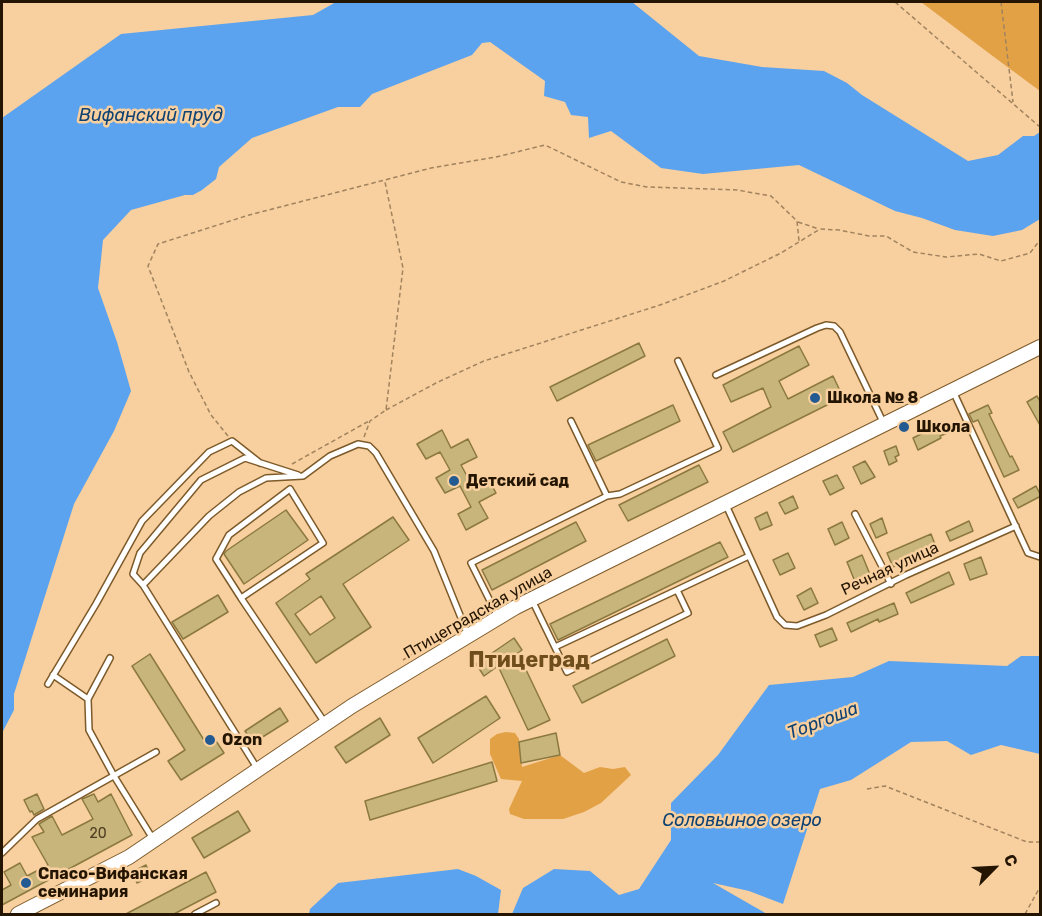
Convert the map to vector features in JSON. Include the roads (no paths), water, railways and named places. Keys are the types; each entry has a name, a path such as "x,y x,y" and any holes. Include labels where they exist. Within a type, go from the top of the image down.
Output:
{"street":[{"name":"Птицеградская улица","path":"18,915 129,857 326,724 498,617 1041,347"}],"lane":[{"path":"716,375 817,328 826,325 834,326 840,332 885,425"},
{"path":"498,617 471,563 607,496 620,494 718,448 678,361"},
{"path":"953,392 1028,553 1041,557"},
{"path":"571,421 607,496"},
{"path":"48,684 142,521 209,452 232,441 260,463"},
{"path":"143,585 209,516 239,492 266,478 303,476 330,456 358,444 369,446 375,453 434,551 468,634"},
{"path":"258,770 143,585 133,574 140,553 201,480 245,458 303,476"},
{"path":"241,598 323,543 290,489 229,535 216,559 241,598 326,724"},
{"path":"555,647 749,556 725,504"},
{"path":"855,514 891,584"},
{"name":"Речная улица","path":"749,556 777,617 785,625 797,626 826,615 1016,526"},
{"path":"531,599 567,672 688,613 677,590"},
{"path":"110,658 88,699 89,730 154,841"},
{"path":"53,675 88,699"},
{"path":"2,854 37,819 156,752"},
{"path":"195,915 216,903"}],"water":[{"name":"Вифанский пруд","path":"336,2 632,2 699,56 762,67 824,71 847,83 862,95 968,161 998,155 1023,136 1034,136 1040,132 1040,219 1022,230 993,236 955,230 895,211 799,165 703,174 661,168 611,131 589,138 588,117 571,115 565,102 544,96 545,81 490,42 482,43 472,55 372,94 360,107 338,107 252,138 219,167 216,179 202,190 193,195 185,195 131,210 103,240 98,288 131,391 114,431 74,504 14,694 14,710 2,733 2,118 121,34 313,15"},
{"name":"Соловьиное озеро","path":"1021,656 1040,656 1040,754 1001,745 971,755 947,741 911,742 851,780 820,789 783,904 749,891 713,883 767,914 512,914 523,888 554,869 590,871 619,895 639,889 671,840 671,803 718,755 769,685 853,677 889,661 1007,666"},
{"path":"458,869 501,890 498,914 309,914 310,909 338,883"}],"place":[{"name":"Школа № 8","path":"815,398"},
{"name":"Школа","path":"904,427"},
{"name":"Детский сад","path":"454,481"},
{"name":"Ozon","path":"210,740"},
{"name":"Спасо-Вифанская семинария","path":"26,883"}],"district":[{"name":"Птицеград","path":"529,661"}],"water label":[{"name":"Торгоша","path":"823,721"}]}
